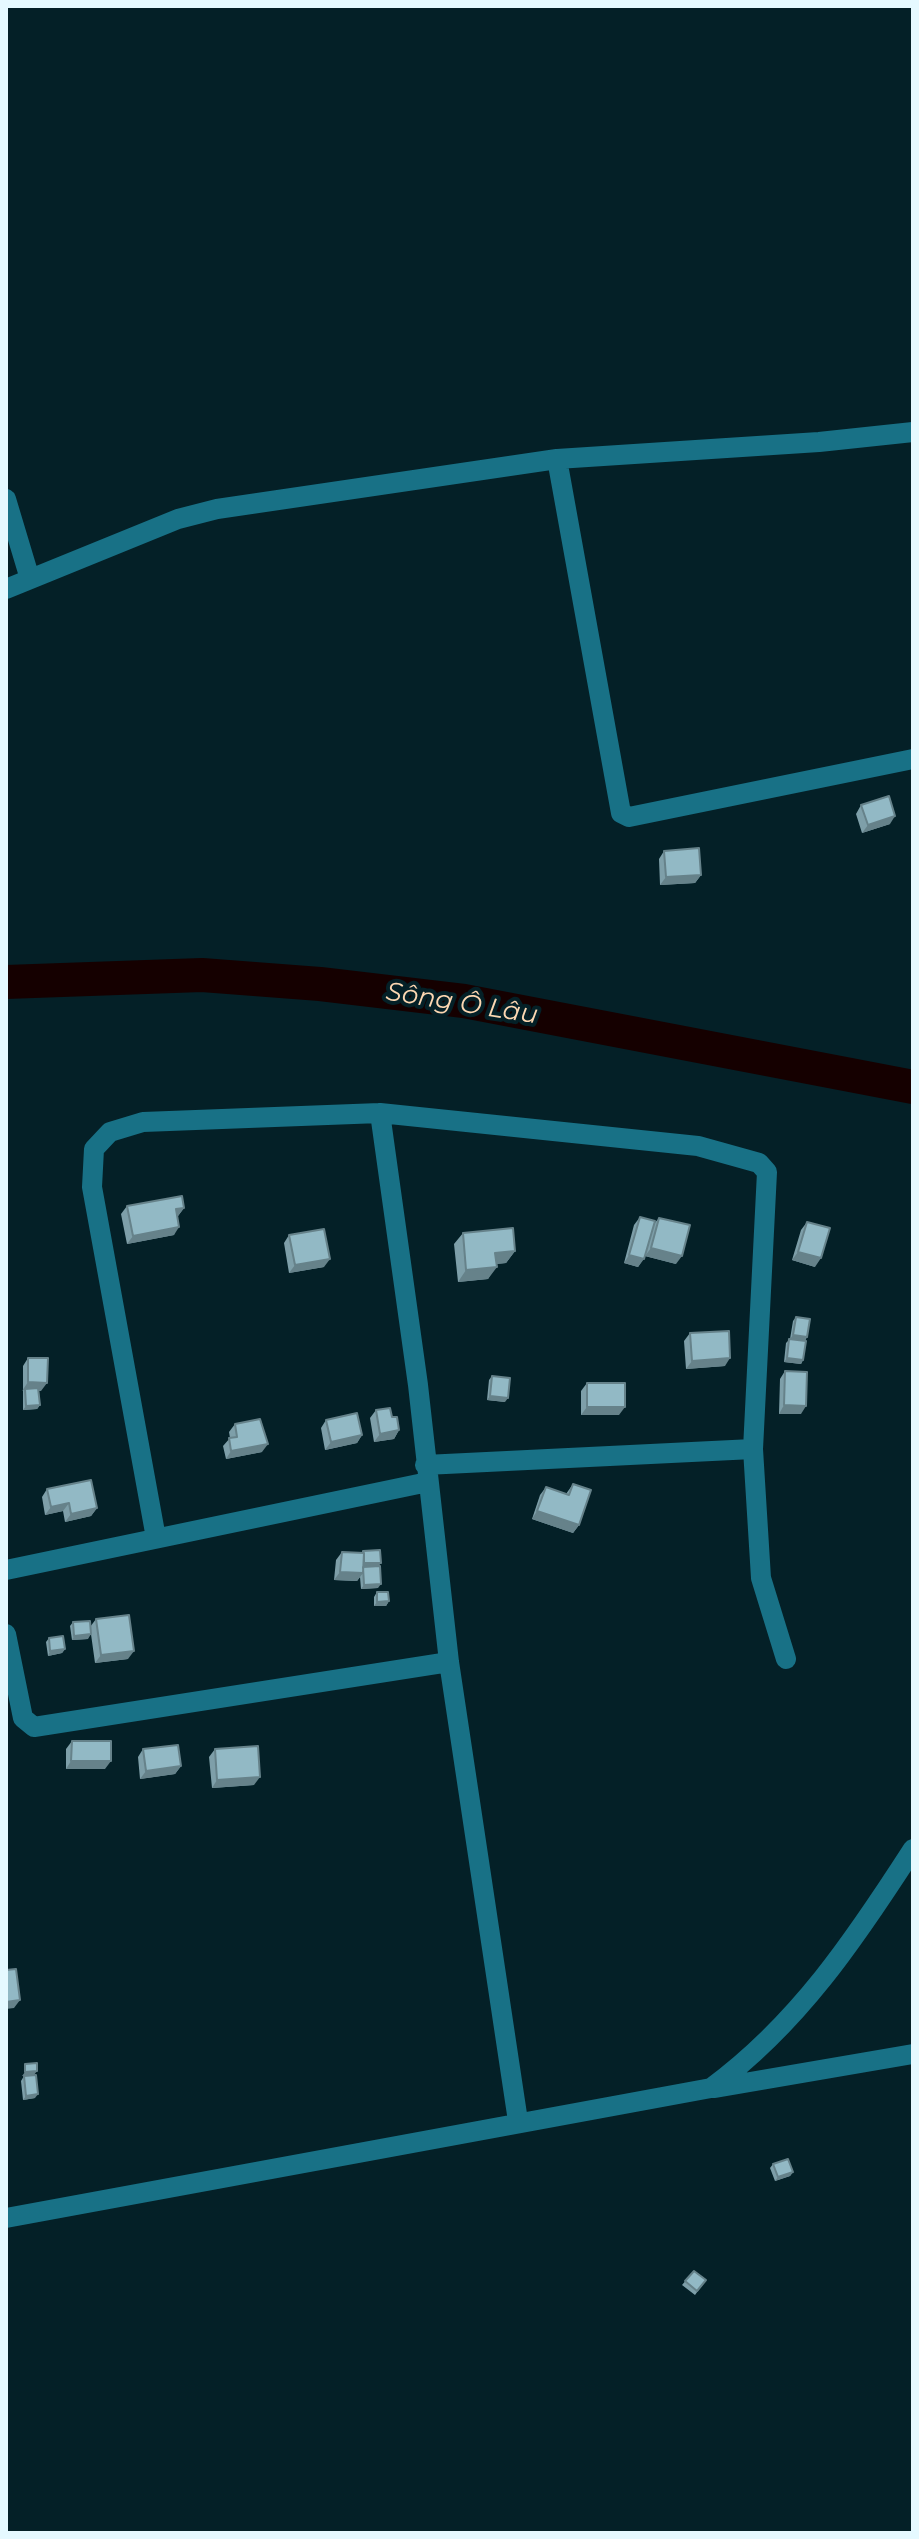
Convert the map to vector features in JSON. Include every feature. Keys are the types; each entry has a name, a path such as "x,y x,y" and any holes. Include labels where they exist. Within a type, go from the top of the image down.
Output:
{"street":[{"path":"6,589 178,519 217,509 557,459 819,442 913,432"},
{"path":"557,459 621,813 629,817 913,759"},
{"path":"6,499 30,579"},
{"path":"380,1113 449,1662 518,2121"},
{"path":"156,1538 92,1187 94,1149 110,1132 143,1122 380,1113 698,1146 762,1165 767,1172 753,1449 761,1578 786,1659"},
{"path":"6,1570 426,1474 753,1449"},
{"path":"6,1634 23,1718 34,1727 449,1662"},
{"path":"711,2088 772,2037 815,1991 851,1945 913,1849"},
{"path":"6,2218 518,2121 913,2054"}],"building":[{"path":"889,796 895,816 868,825 861,805"},
{"path":"699,848 701,875 666,877 664,851"},
{"path":"182,1196 184,1208 176,1209 179,1227 133,1236 127,1206"},
{"path":"640,1217 655,1221 644,1259 629,1255"},
{"path":"659,1218 690,1225 682,1256 651,1248"},
{"path":"807,1222 830,1228 821,1258 798,1252"},
{"path":"513,1228 515,1251 495,1253 497,1267 466,1270 463,1233"},
{"path":"324,1229 330,1259 295,1265 289,1235"},
{"path":"796,1317 810,1319 807,1337 793,1335"},
{"path":"729,1331 730,1358 692,1361 690,1333"},
{"path":"789,1339 806,1341 803,1360 787,1358"},
{"path":"28,1358 48,1358 47,1383 28,1382"},
{"path":"785,1371 807,1372 806,1406 784,1405"},
{"path":"492,1376 510,1378 508,1398 490,1396"},
{"path":"587,1383 625,1383 625,1407 587,1407"},
{"path":"38,1388 40,1405 26,1406 25,1389"},
{"path":"390,1408 392,1417 397,1417 399,1430 380,1434 376,1410"},
{"path":"357,1413 362,1435 331,1442 326,1420"},
{"path":"260,1419 268,1444 231,1451 229,1438 237,1437 235,1424"},
{"path":"91,1480 97,1508 71,1514 69,1503 51,1507 47,1489"},
{"path":"573,1484 591,1490 579,1525 537,1511 546,1487 569,1495"},
{"path":"380,1550 381,1563 364,1563 363,1551"},
{"path":"342,1552 364,1553 363,1573 340,1572"},
{"path":"380,1566 381,1584 364,1585 363,1567"},
{"path":"377,1592 388,1592 389,1601 377,1602"},
{"path":"129,1615 134,1651 101,1655 96,1619"},
{"path":"90,1621 91,1634 74,1636 73,1622"},
{"path":"63,1636 65,1649 50,1651 49,1638"},
{"path":"72,1741 111,1741 111,1761 71,1761"},
{"path":"178,1745 181,1766 146,1771 143,1749"},
{"path":"258,1746 260,1777 217,1780 215,1749"},
{"path":"16,1969 20,2000 6,2002 6,1970"},
{"path":"37,2063 37,2071 25,2072 25,2064"},
{"path":"36,2075 38,2094 26,2096 24,2076"},
{"path":"788,2159 793,2172 778,2177 773,2164"},
{"path":"694,2271 706,2280 697,2291 685,2281"}],"waterway":[{"name":"Sông Ô Lâu","path":"6,982 202,975 320,984 464,1001 913,1087"}]}
